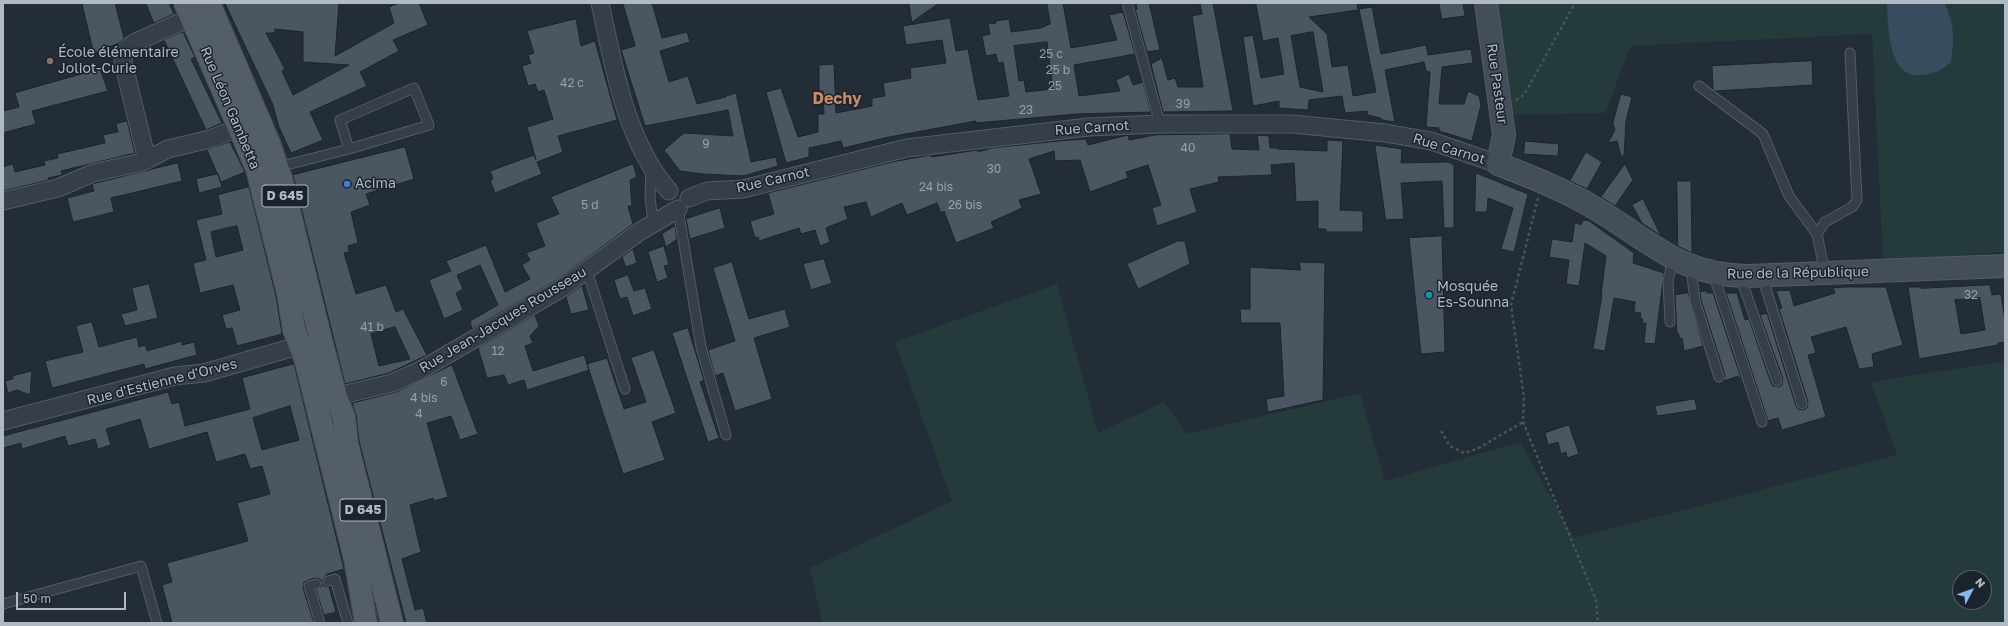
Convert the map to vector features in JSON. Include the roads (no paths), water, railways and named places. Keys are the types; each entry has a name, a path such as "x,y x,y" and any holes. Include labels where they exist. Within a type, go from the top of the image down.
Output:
{"main road":[{"name":"Rue Léon Gambetta","path":"209,3 278,167 310,343 326,402"},
{"name":"Rue Léon Gambetta","path":"192,7 260,180 288,293 294,330 310,343"},
{"name":"D 645","path":"326,402 366,623"},
{"name":"D 645","path":"326,402 344,416 347,444 392,623"}],"street":[{"path":"600,3 623,98 636,137 651,168 669,191 675,187 682,187 687,191 683,203"},
{"name":"Rue Pasteur","path":"1486,3 1504,135 1498,164"},
{"path":"147,160 123,62 124,52 129,45 138,41 192,7"},
{"name":"Rue Carnot","path":"683,203 703,192 743,189 907,148 1089,127 1160,124 1292,124 1385,133 1431,141 1498,164"},
{"path":"3,202 58,188 93,172 147,160 168,149 210,138 240,127"},
{"name":"Rue de la République","path":"1498,164 1542,182 1599,210 1682,263 1713,273 1740,276 1762,276 2005,266"},
{"name":"Rue Jean-Jacques Rousseau","path":"326,402 392,383 409,376 557,291 683,203"},
{"name":"Rue d'Estienne d'Orves","path":"3,422 175,376 204,373 310,343"}],"lane":[{"path":"1128,6 1160,124"},
{"path":"192,7 263,166 310,343"},
{"path":"1817,234 1825,222 1852,207 1857,200 1850,53"},
{"path":"1699,86 1763,134 1789,196 1817,234 1825,274"},
{"path":"278,167 349,149 429,125 414,88 340,120 349,149"},
{"path":"651,168 650,207 653,224"},
{"path":"683,203 701,347 726,435"},
{"path":"1670,322 1668,281 1682,263"},
{"path":"1682,263 1719,377"},
{"path":"587,271 625,389"},
{"path":"1713,273 1762,422"},
{"path":"1740,276 1776,381"},
{"path":"1762,276 1802,404"},
{"path":"326,402 378,623"},
{"path":"335,427 385,623"},
{"path":"3,604 141,566 157,623"},
{"path":"328,581 335,579 336,597 339,609 348,623"},
{"path":"316,584 309,586 317,602 320,617"}],"water":[{"path":"1887,3 1944,3 1948,10 1953,32 1951,62 1934,73 1921,75 1910,74 1902,69 1896,60 1892,49 1889,37"}],"place":[{"name":"École élémentaire Joliot-Curie","path":"50,61"},
{"name":"Acima","path":"347,184"},
{"name":"Mosquée Es-Sounna","path":"1429,295"}],"district":[{"name":"Dechy","path":"837,99"}]}
